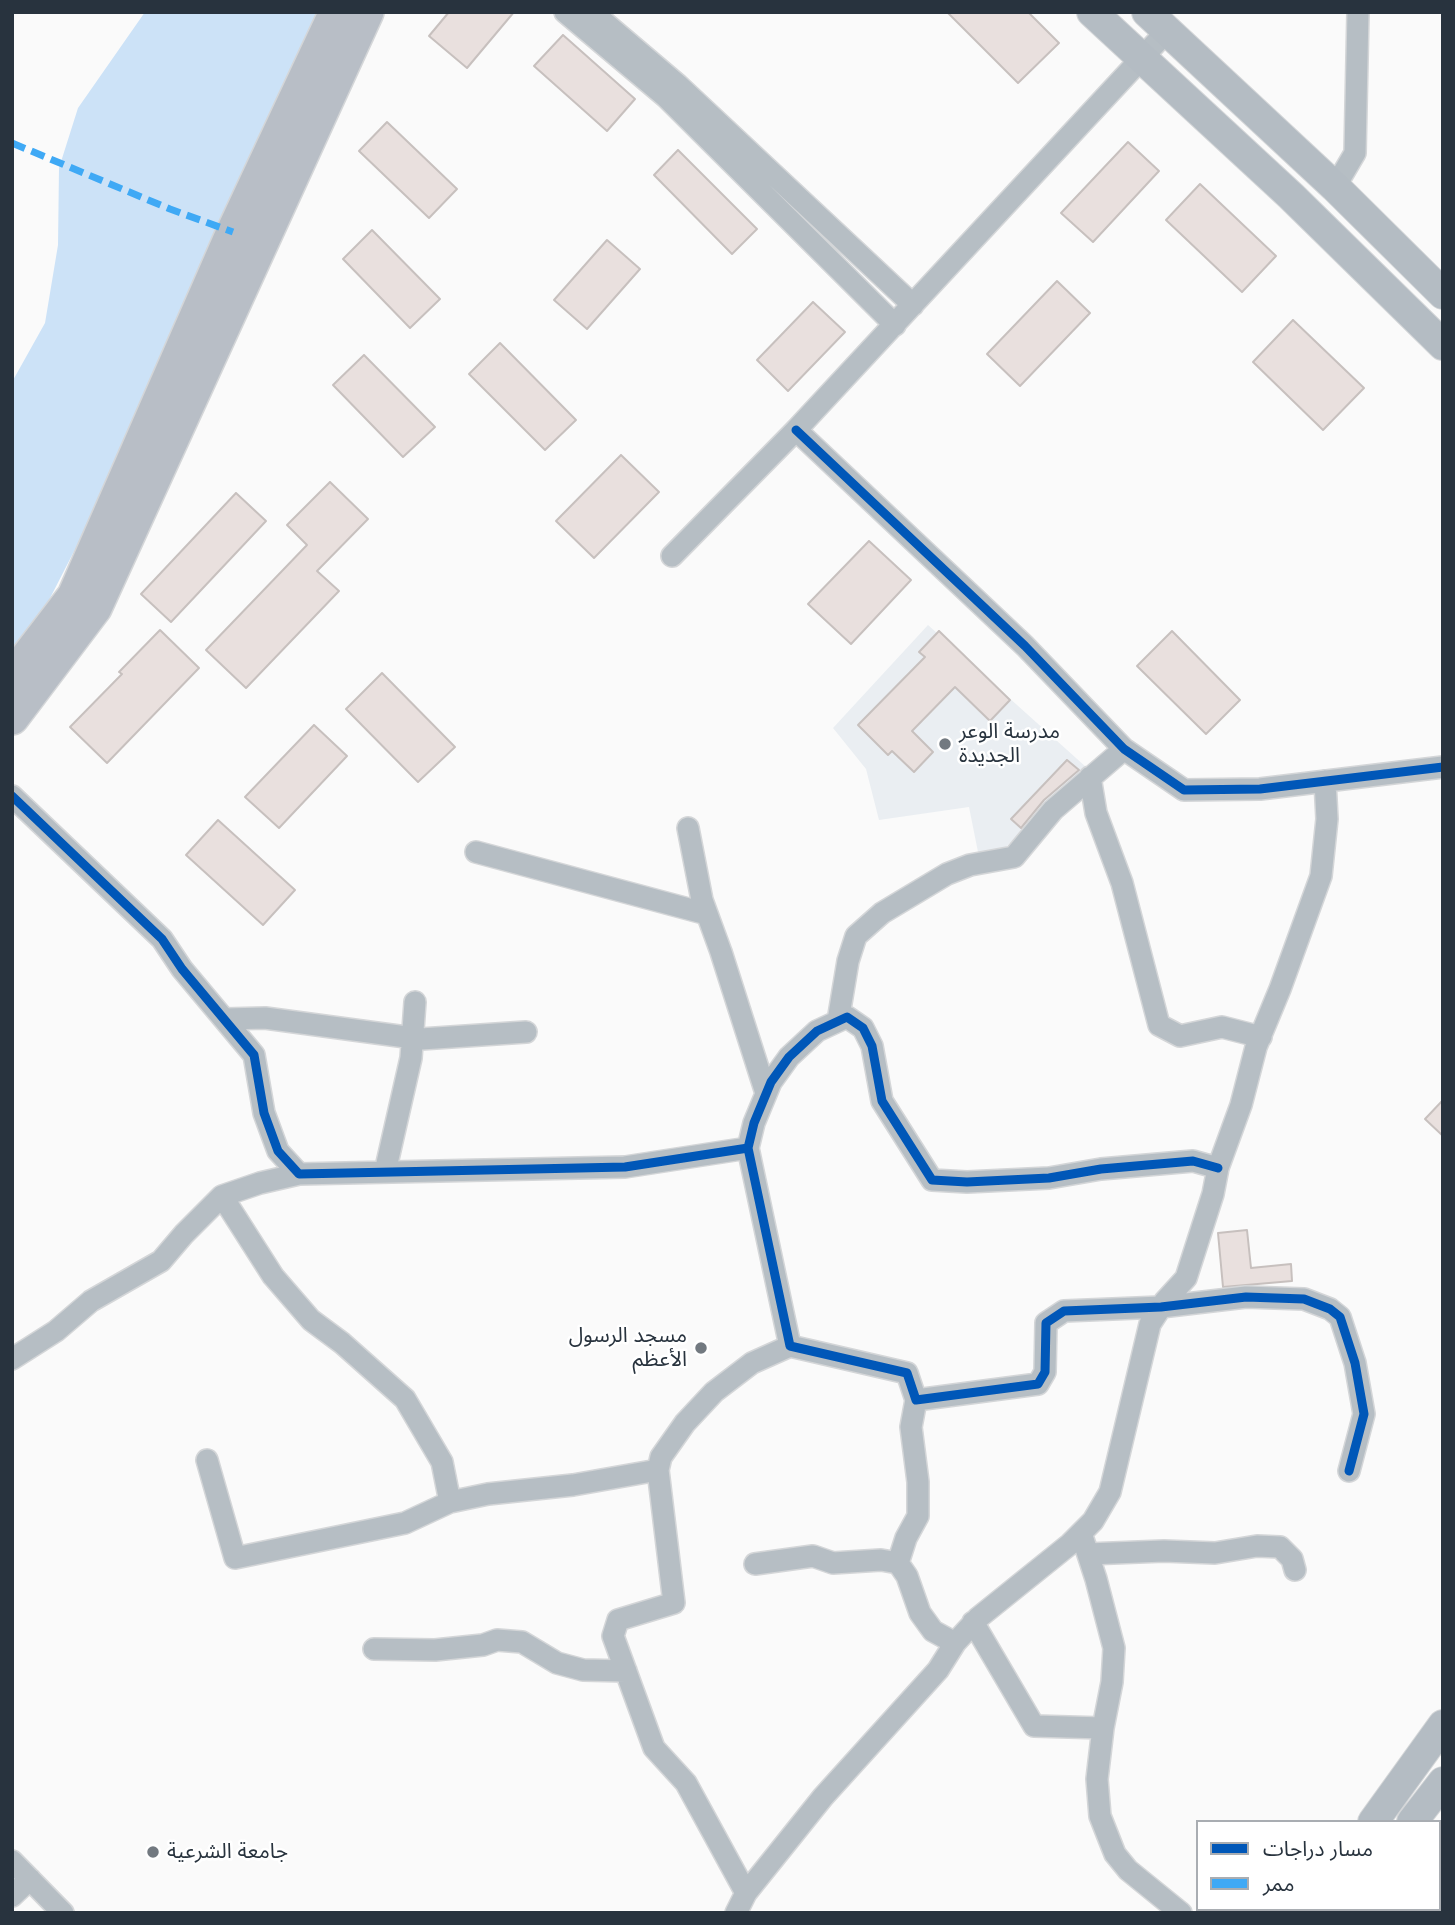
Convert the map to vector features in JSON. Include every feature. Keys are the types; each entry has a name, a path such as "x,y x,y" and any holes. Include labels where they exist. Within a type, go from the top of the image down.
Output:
{"main road":[{"path":"12,677 74,596 233,232 335,12"},
{"path":"12,718 95,608 367,12"},
{"path":"1092,12 1291,196 1443,345"},
{"path":"1157,22 1335,187 1443,294"},
{"path":"1374,1820 1443,1725"},
{"path":"1414,1820 1443,1782"}],"street":[{"path":"565,12 666,97 895,325"},
{"path":"592,12 678,85 913,305"},
{"path":"1335,187 1355,153 1358,12"},
{"path":"672,556 796,430 1142,60 1157,22"},
{"path":"796,430 1025,646 1124,749 1184,790 1260,789 1443,767"},
{"path":"838,1021 848,961 856,936 882,914 947,874 970,865 1014,857 1053,810 1124,749"},
{"path":"1090,778 1096,813 1122,883 1160,1025 1180,1036 1222,1027 1261,1037"},
{"path":"736,1913 746,1893 823,1797 938,1670 955,1643 973,1622 1093,1521 1110,1492 1150,1324 1186,1278 1213,1194 1218,1168 1241,1105 1261,1037 1321,876 1327,819 1325,781"},
{"path":"12,796 162,939 182,969 254,1055 264,1113 278,1151 299,1174"},
{"path":"688,828 702,900 766,1093"},
{"path":"475,852 707,914"},
{"path":"384,1172 411,1058 415,1002"},
{"path":"790,1346 748,1148 766,1093 789,1057 817,1031 846,1017 863,1028 872,1046 882,1101 932,1180 967,1182 1049,1178 1101,1169 1193,1161 1218,1168"},
{"path":"225,1019 265,1018 421,1039 526,1032"},
{"path":"12,1359 56,1331 91,1301 161,1261 222,1196 260,1183 299,1174 625,1167 748,1148"},
{"path":"222,1196 273,1276 311,1320 405,1399 443,1462 450,1502"},
{"path":"916,1400 1038,1384 1045,1372 1046,1323 1064,1311 1161,1307 1246,1297 1304,1299 1330,1309 1340,1317 1355,1363 1364,1414 1349,1471"},
{"path":"746,1893 687,1783 654,1748 613,1636 618,1620 674,1603 658,1471 661,1457 679,1431 714,1392 752,1363 790,1346 907,1373 916,1400 911,1427 918,1482 918,1516 906,1538 898,1563"},
{"path":"207,1460 235,1558 405,1523 450,1502 488,1494 573,1485 658,1471"},
{"path":"1081,1532 1114,1648 1112,1682 1097,1779 1100,1815 1115,1854 1128,1870 1181,1913"},
{"path":"1088,1554 1164,1551 1215,1553 1257,1546 1280,1547 1292,1559 1295,1570"},
{"path":"755,1564 813,1556 833,1563 881,1560 898,1563 907,1576 920,1613 933,1632 955,1643"},
{"path":"973,1622 1034,1726 1103,1728"},
{"path":"374,1649 435,1650 484,1645 497,1640 522,1642 556,1663 583,1670 625,1671"},
{"path":"12,1861 63,1913"},
{"path":"12,1896 30,1879"}],"shaded area":[{"path":"145,12 318,12 87,526 47,604 12,650 12,382 45,323 58,245 59,168 78,108"},
{"path":"928,625 1086,767 1000,853 978,852 969,807 879,820 866,769 833,728"}],"building":[{"path":"449,12 514,12 467,68 429,36"},
{"path":"947,12 1028,12 1059,43 1018,83"},
{"path":"563,35 635,99 607,131 534,66"},
{"path":"387,122 457,189 429,218 359,151"},
{"path":"1128,142 1159,171 1093,242 1061,213"},
{"path":"678,150 757,229 732,254 654,175"},
{"path":"1200,184 1276,256 1242,292 1166,220"},
{"path":"372,230 440,299 410,328 343,259"},
{"path":"607,240 640,269 587,329 554,300"},
{"path":"1057,281 1090,313 1020,386 987,354"},
{"path":"813,302 845,332 788,391 757,360"},
{"path":"1293,320 1364,388 1323,430 1253,362"},
{"path":"500,343 576,420 545,450 469,374"},
{"path":"364,355 435,427 403,457 333,385"},
{"path":"621,455 659,492 594,558 556,521"},
{"path":"330,482 368,519 317,571 339,591 246,688 206,650 307,545 287,525"},
{"path":"236,493 266,521 171,622 141,594"},
{"path":"869,541 911,580 851,644 808,604"},
{"path":"160,630 199,668 107,763 70,727"},
{"path":"939,631 1010,700 990,721 955,687 912,731 933,752 914,772 892,751 888,755 858,725 925,657 919,652"},
{"path":"1172,631 1240,700 1206,734 1137,666"},
{"path":"382,673 455,747 418,782 346,709"},
{"path":"314,725 347,756 279,828 245,797"},
{"path":"1067,760 1079,770 1044,800 1021,828 1011,819"},
{"path":"218,820 295,890 263,925 186,855"},
{"path":"1443,1100 1443,1136 1425,1119"},
{"path":"1247,1230 1251,1268 1291,1264 1292,1281 1223,1287 1218,1233"}],"marked path":[{"path":"12,143 170,209 233,232"}],"cycle path":[{"path":"796,430 1025,646 1124,749 1184,790 1260,789 1443,767"},
{"path":"12,796 162,939 182,969 254,1055 264,1113 278,1151 299,1174 625,1167 748,1148"},
{"path":"1218,1168 1193,1161 1101,1169 1049,1178 967,1182 932,1180 882,1101 872,1046 863,1028 847,1017 817,1031 789,1057 771,1082 754,1123 748,1148 790,1346 907,1373 916,1400 1038,1384 1045,1372 1046,1323 1064,1311 1161,1307 1246,1297 1304,1299 1330,1309 1340,1317 1355,1363 1364,1414 1349,1471"}],"place":[{"name":"مدرسة الوعر الجديدة","path":"945,744"},
{"name":"مسجد الرسول الأعظم","path":"701,1348"},
{"name":"جامعة الشرعية","path":"153,1852"}]}
